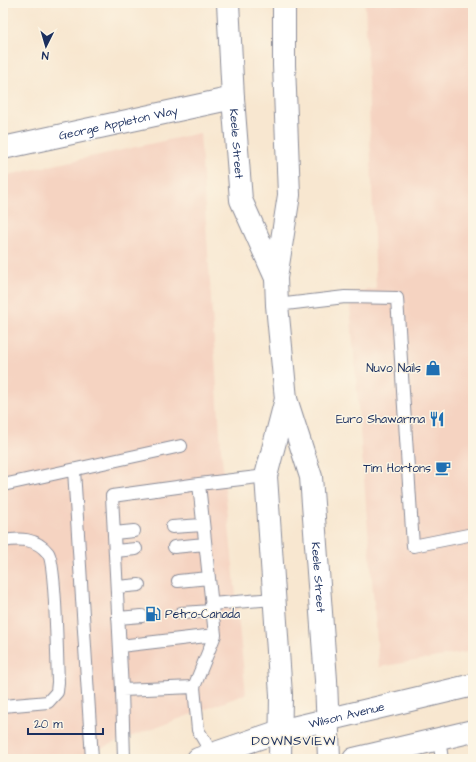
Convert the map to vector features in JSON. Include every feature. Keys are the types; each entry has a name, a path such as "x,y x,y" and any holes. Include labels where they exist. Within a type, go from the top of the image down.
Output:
{"main road":[{"name":"Keele Street","path":"228,3 233,98 241,200 276,278"},
{"name":"Keele Street","path":"284,3 284,65 290,195 276,278 277,305 286,399 311,477 328,718 328,759"},
{"name":"George Appleton Way","path":"3,148 233,98"},
{"name":"Keele Street","path":"280,759 281,695 266,476 286,399"},
{"name":"Wilson Avenue","path":"205,757 280,731 328,718 473,685"},
{"path":"354,759 440,750 473,731"}],"lane":[{"path":"277,305 345,297 397,298 412,546 473,534"},
{"path":"3,486 181,446"},
{"path":"74,470 92,759"},
{"path":"124,759 112,496 266,476"},
{"path":"199,484 215,635 194,687 198,730 205,757"},
{"path":"172,527 203,525"},
{"path":"114,532 134,531"},
{"path":"3,541 19,538 37,543 49,554 53,574 58,682 57,692 48,702 3,706"},
{"path":"174,546 205,544"},
{"path":"115,551 136,549"},
{"path":"178,582 209,578"},
{"path":"117,587 140,585"},
{"path":"181,614 212,607 274,599"},
{"path":"118,618 142,616"},
{"path":"120,646 215,635"},
{"path":"122,690 194,687"}],"shaded area":[{"path":"365,3 473,3 473,651 379,667 349,293 376,289"},
{"path":"200,133 221,448 246,694 71,759 3,759 3,176"}],"place":[{"name":"Nuvo Nails","path":"433,368"},
{"name":"Euro Shawarma","path":"437,419"},
{"name":"Tim Hortons","path":"443,468"},
{"name":"Petro-Canada","path":"153,614"}],"district":[{"name":"DOWNSVIEW","path":"294,740"}]}
